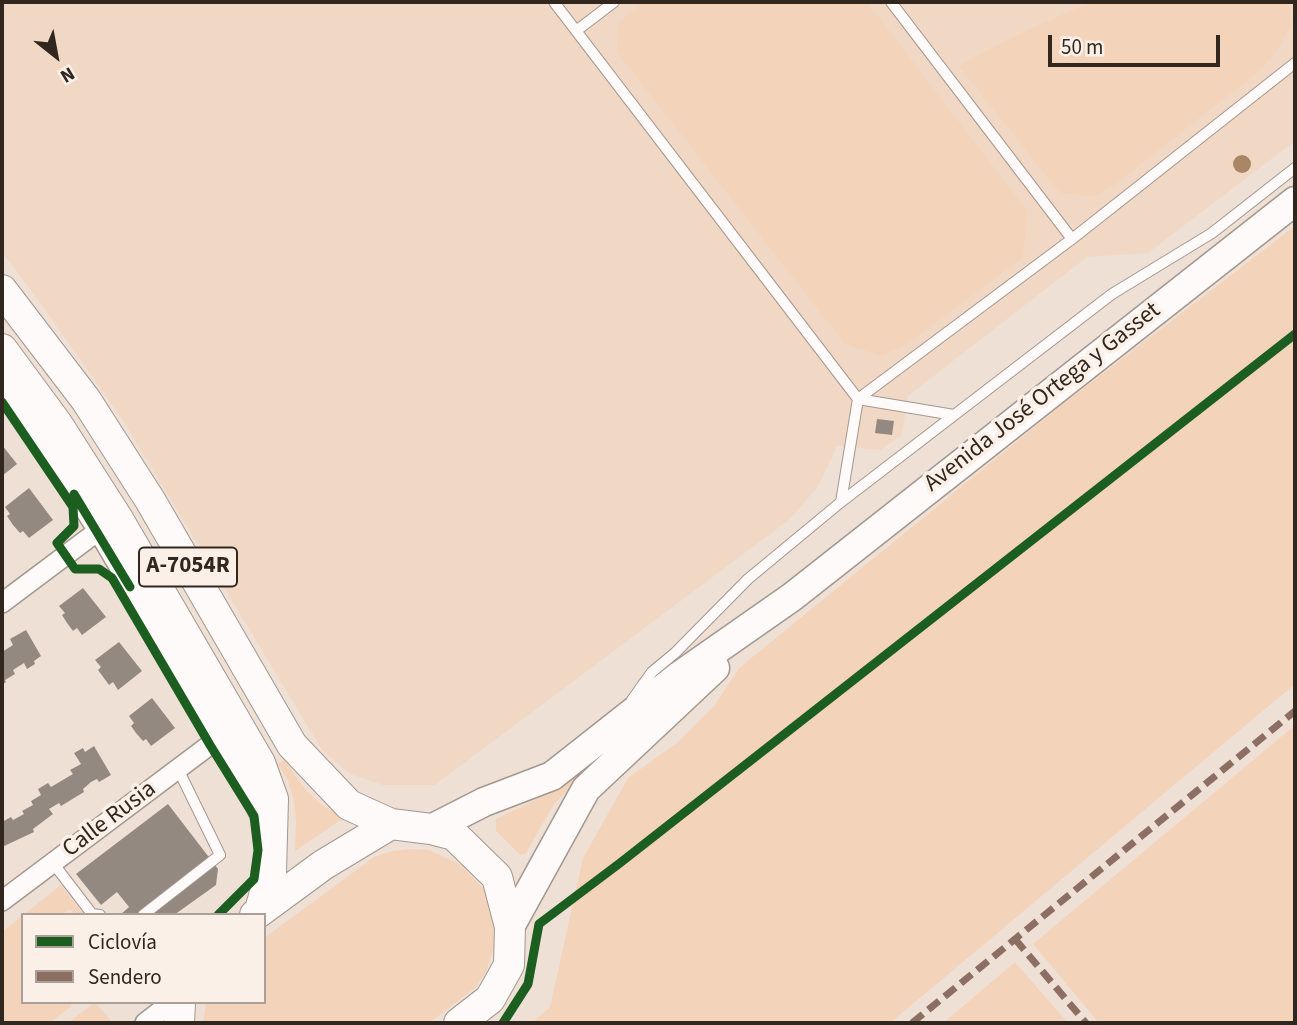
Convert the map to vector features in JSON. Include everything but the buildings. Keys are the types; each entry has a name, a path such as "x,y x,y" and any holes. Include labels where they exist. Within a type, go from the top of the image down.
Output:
{"main road":[{"name":"Avenida José Ortega y Gasset","path":"431,829 484,802 552,776 679,676 792,597 1295,201"},
{"name":"A-7054R","path":"2,290 86,400 136,478 292,745 349,805 391,824"},
{"name":"A-7054R","path":"2,349 58,425 118,519 260,763 273,800 271,872 257,912"},
{"name":"Avenida José Ortega y Gasset","path":"510,927 586,789 792,597"},
{"path":"257,912 323,865 391,824 454,835 497,877 510,927 509,965 490,999 459,1023"},
{"path":"179,1023 180,1004"}],"street":[{"path":"2,386 41,440 97,531 241,774 271,839"},
{"path":"2,603 97,531"},
{"name":"Calle Rusia","path":"2,901 219,738"},
{"path":"145,1023 169,1004"}],"lane":[{"path":"554,2 858,399 954,415"},
{"path":"576,31 614,2"},
{"path":"891,2 1072,239"},
{"path":"841,502 858,399 1072,239 1295,63"},
{"path":"607,734 652,672 675,653 748,579 841,502 1112,294 1212,233 1295,168"},
{"path":"146,913 220,855 178,769"},
{"path":"53,863 91,913"}],"shaded area":[{"path":"2,2 1295,2 1295,141 1148,253 1087,257 908,396 902,435 881,450 837,446 818,487 789,520 435,785 383,785 350,774 322,750 122,419 2,252"},
{"path":"644,2 867,2 1028,212 1023,257 908,343 882,356 845,344 617,52 619,22"},
{"path":"1090,2 1288,2 1292,23 1276,52 1258,72 1113,186 1094,197 1060,193 959,66 1008,39"},
{"path":"1295,226 1295,684 890,1023 532,1023 550,1007 583,858 628,778 678,742 714,706 739,668 1058,408"},
{"path":"661,698 554,804 526,853 520,855 496,831 496,819 547,794"},
{"path":"1295,725 1295,1023 1099,1023 1033,944"},
{"path":"284,760 307,791 324,807 345,817 295,851 294,801 288,781 278,764"},
{"path":"429,850 460,864 484,889 495,921 494,948 486,972 475,988 429,1023 203,1023 206,1004 266,1004 266,937 374,857 392,851"},
{"path":"61,885 82,913 73,913 70,909 64,913 26,913"},
{"path":"21,917 21,1004 72,1006 49,1023 2,1023 2,932"},
{"path":"1015,962 1068,1023 943,1023"},
{"path":"92,1004 97,1004 113,1023 68,1023"}],"marked path":[{"path":"912,1023 1295,711"},
{"path":"1015,939 1086,1023"}],"cycle path":[{"path":"503,1023 528,984 539,924 1295,334"},
{"path":"2,402 73,507 74,526 57,543 75,569 99,569 112,578 254,816 258,850 254,879 220,913"},
{"path":"74,494 130,587"}]}
